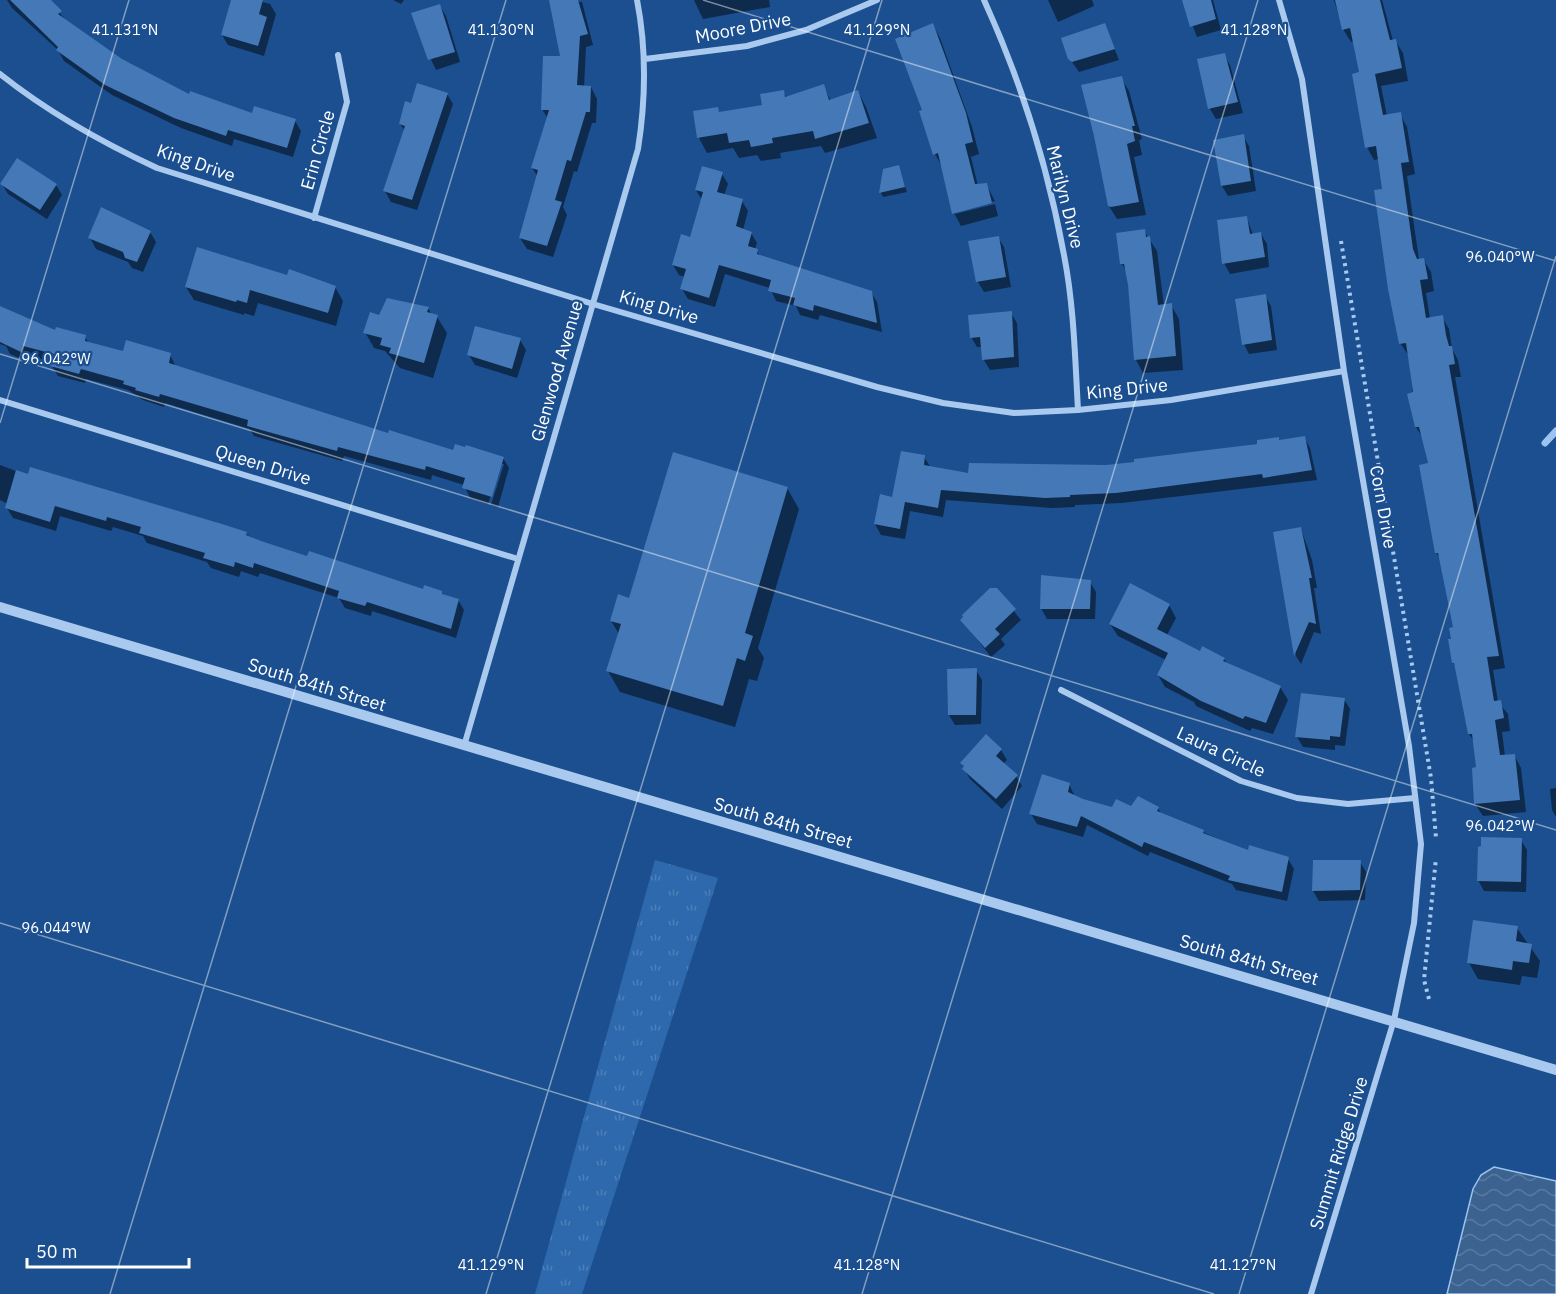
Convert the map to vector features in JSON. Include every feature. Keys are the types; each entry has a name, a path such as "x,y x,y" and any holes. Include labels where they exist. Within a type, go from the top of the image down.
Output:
{"street":[{"name":"Glenwood Avenue","path":"464,747 638,149 643,117 645,59 637,0"},
{"name":"Moore Drive","path":"645,59 747,46 806,30 877,0"},
{"name":"Marilyn Drive","path":"984,0 1021,89 1053,199 1071,303 1078,410"},
{"name":"Corn Drive","path":"1279,0 1302,79 1344,371 1421,844 1414,923 1394,1020"},
{"name":"Erin Circle","path":"314,218 346,102 344,74 338,55"},
{"name":"King Drive","path":"0,74 44,107 97,139 157,168 593,304 877,387 943,403 1014,413 1078,410 1171,400 1344,371"},
{"name":"Queen Drive","path":"0,400 518,559"},
{"name":"South 84th Street","path":"0,607 464,747 1394,1020 1556,1070"},
{"name":"Laura Circle","path":"1061,690 1253,784 1297,798 1348,804 1415,798"},
{"name":"Summit Ridge Drive","path":"1311,1294 1394,1020"}],"green space":[{"path":"655,860 718,878 582,1294 535,1294"}],"water":[{"path":"1494,1167 1556,1181 1556,1294 1447,1294 1473,1189 1481,1175"}],"building":[{"path":"10,0 51,0 62,11 58,14 122,59 189,94 190,91 252,113 254,106 296,119 287,148 228,130 226,136 174,118 105,85 56,50 58,47"},
{"path":"231,0 263,0 259,14 267,17 258,46 221,35"},
{"path":"549,0 578,0 588,34 580,36 577,85 591,86 590,112 586,112 571,161 567,160 555,200 562,202 547,246 519,238 538,170 531,168 549,110 541,110 543,56 560,56"},
{"path":"1182,0 1211,0 1216,19 1190,27"},
{"path":"1335,0 1380,0 1390,40 1396,39 1402,68 1375,74 1383,115 1401,112 1409,162 1401,163 1413,249 1417,259 1424,258 1428,279 1420,280 1426,318 1443,315 1449,346 1452,346 1455,364 1449,365 1499,656 1487,657 1494,701 1501,700 1504,718 1495,720 1500,755 1515,754 1520,800 1474,804 1472,768 1476,767 1472,734 1468,734 1454,663 1452,663 1448,639 1451,639 1449,628 1453,627 1438,553 1435,553 1419,465 1428,463 1419,427 1415,427 1407,394 1413,392 1406,343 1399,344 1388,289 1374,190 1382,189 1376,146 1365,148 1352,74 1359,72 1350,28 1342,30"},
{"path":"440,4 455,52 428,60 411,13"},
{"path":"933,23 966,113 973,142 965,144 975,184 987,183 992,203 952,214 938,153 933,155 919,111 922,110 895,39"},
{"path":"1105,23 1115,49 1072,62 1068,59 1061,38"},
{"path":"1225,53 1238,102 1208,109 1197,59"},
{"path":"1122,76 1135,126 1132,126 1135,141 1127,144 1139,202 1111,207 1108,206 1081,85"},
{"path":"417,83 448,93 412,200 383,191 405,126 399,124 405,101 411,103"},
{"path":"824,84 829,100 858,90 869,123 815,139 813,131 772,138 773,143 751,147 749,140 729,143 727,133 697,138 693,111 718,107 719,112 762,105 760,94 784,90 785,97"},
{"path":"1244,134 1251,181 1221,186 1213,140"},
{"path":"17,158 57,184 40,210 0,184"},
{"path":"899,165 905,187 879,193 883,169"},
{"path":"702,166 723,172 717,192 743,199 736,226 752,232 748,246 758,249 757,254 872,291 877,323 814,305 813,311 793,305 795,298 768,291 771,280 719,265 709,298 680,289 686,269 672,265 681,234 690,237 703,192 695,190"},
{"path":"101,207 151,231 137,262 125,258 123,252 88,238"},
{"path":"1247,216 1250,234 1261,232 1265,257 1222,264 1217,220"},
{"path":"1145,229 1146,237 1150,236 1158,305 1172,303 1176,356 1134,360 1128,285 1124,264 1120,264 1116,233"},
{"path":"999,236 1006,277 976,282 968,241"},
{"path":"197,247 287,275 289,269 336,286 328,313 250,290 247,303 185,287"},
{"path":"1266,294 1272,340 1242,345 1235,299"},
{"path":"387,298 429,307 427,312 438,315 424,363 389,353 391,348 380,345 382,338 363,333 370,312 379,315"},
{"path":"0,306 55,330 56,327 86,335 85,341 123,351 126,340 171,353 169,363 388,433 389,430 453,450 455,444 465,447 466,445 504,457 492,497 462,488 465,478 426,466 425,470 338,447 337,451 247,426 248,420 160,394 159,397 135,390 136,388 123,384 124,381 81,369 79,374 50,366 54,354 23,346 21,352 0,342"},
{"path":"1012,311 1014,357 982,360 980,337 970,338 968,315"},
{"path":"475,326 521,338 512,369 467,355"},
{"path":"1305,436 1312,470 1263,478 1262,474 1116,493 1070,495 1070,497 1045,498 941,490 938,508 905,502 900,529 874,524 880,494 892,497 901,451 925,455 924,465 968,473 969,463 1106,465 1134,462 1134,459 1257,444 1257,440 1279,437 1279,440"},
{"path":"673,452 788,487 745,633 753,636 745,661 737,658 723,706 606,671 621,624 610,621 618,594 629,598"},
{"path":"30,467 247,532 246,535 261,541 307,556 309,551 423,589 424,585 442,591 442,594 459,599 451,629 367,602 365,606 337,598 339,591 254,563 253,568 235,562 234,567 203,558 205,553 139,533 141,527 107,517 106,521 55,506 50,522 5,508 16,470 28,474"},
{"path":"1301,527 1312,578 1309,578 1316,624 1309,622 1294,656 1273,532"},
{"path":"1041,575 1091,580 1090,609 1040,609"},
{"path":"1130,583 1170,604 1157,629 1200,651 1202,646 1225,658 1223,661 1281,686 1266,723 1245,716 1243,719 1201,701 1157,675 1168,653 1109,624"},
{"path":"990,588 997,588 1016,609 995,629 1000,634 985,648 960,620 962,615"},
{"path":"977,668 976,715 948,715 947,669"},
{"path":"1301,693 1345,698 1340,737 1330,736 1330,740 1295,737"},
{"path":"986,734 1002,749 996,756 1018,775 996,799 962,769 964,766 960,763"},
{"path":"1042,774 1070,783 1068,792 1083,799 1112,807 1116,799 1131,806 1138,796 1159,807 1157,811 1204,830 1203,833 1248,850 1249,845 1289,857 1282,892 1228,880 1230,876 1144,842 1142,847 1081,816 1077,827 1029,814"},
{"path":"1481,837 1522,838 1521,882 1477,881 1478,847 1481,846"},
{"path":"1313,860 1361,860 1360,890 1312,891"},
{"path":"1473,920 1518,926 1516,941 1532,944 1529,963 1513,961 1512,970 1467,963"}],"waterway":[{"path":"1545,443 1556,431"}]}
